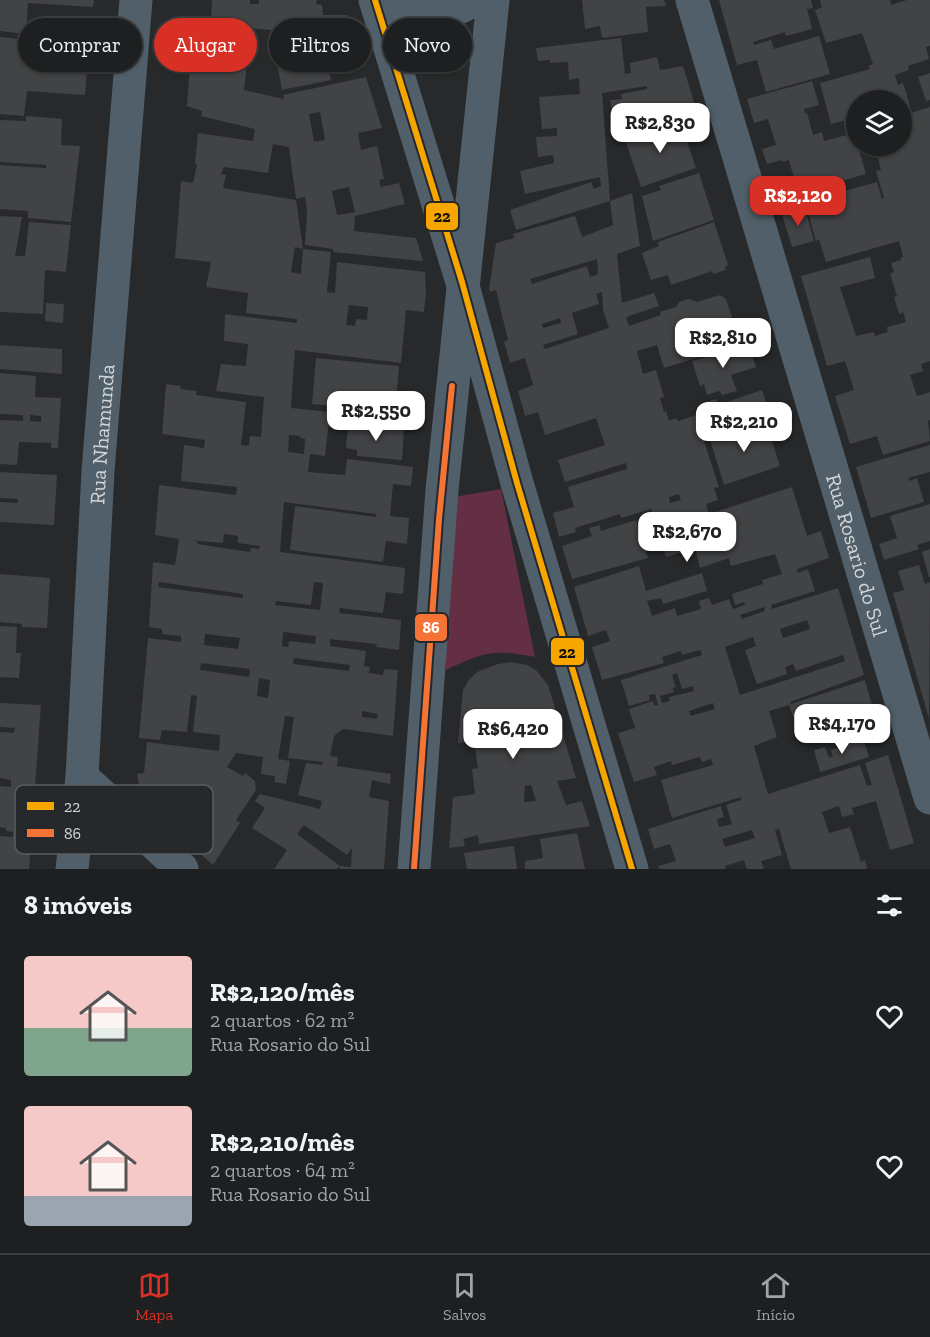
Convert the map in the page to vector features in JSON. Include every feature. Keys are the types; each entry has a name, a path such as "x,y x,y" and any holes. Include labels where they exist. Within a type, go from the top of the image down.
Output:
{"street":[{"name":"Rua Nhamunda","path":"81,785 98,471 136,0"},
{"path":"375,0 462,282 517,483 632,869"},
{"path":"381,0 397,9 444,14 473,0"},
{"path":"414,869 442,490 493,0"},
{"name":"Rua Rosario do Sul","path":"692,0 930,798"},
{"path":"82,777 91,785"},
{"name":"Rua Nhamunda","path":"72,869 74,854"},
{"path":"166,854 182,869"}],"shaded area":[{"path":"501,489 535,657 509,653 489,654 470,659 446,670 447,498"}],"building":[{"path":"0,0 94,0 93,7 28,3 27,18 18,18 18,33 0,31"},
{"path":"212,0 250,0 250,4 259,4 259,0 317,0 316,4 322,5 323,15 347,15 348,18 269,18 269,30 257,29 257,18 211,18"},
{"path":"582,0 664,0 666,6 646,7 648,32 602,38 600,26 585,29"},
{"path":"719,0 811,0 813,8 807,9 812,29 786,36 785,32 753,42 754,45 771,40 774,49 819,36 830,74 766,92 757,60 737,65"},
{"path":"820,0 890,0 891,5 907,0 930,0 930,46 926,47 929,59 908,66 909,70 895,75 898,85 903,83 905,90 846,90 846,120 831,124 820,83 870,69 868,66 873,64 862,33 826,43 815,10 822,7"},
{"path":"0,37 18,39 18,72 87,72 85,95 27,91 24,116 0,114"},
{"path":"621,38 625,74 631,73 630,63 657,57 660,70 683,66 697,112 669,119 669,115 664,117 666,124 628,133 627,124 614,126 610,100 622,99 621,94 647,89 647,86 602,93 610,201 516,230 510,210 591,182 594,189 601,186 600,177 525,194 520,171 554,163 553,155 538,157 536,137 557,136 557,128 542,129 539,97 580,94 579,78 569,80 568,62 538,61 536,48"},
{"path":"189,72 246,72 244,90 284,99 283,95 366,77 382,128 358,133 361,150 377,146 384,179 379,180 381,187 399,183 405,204 355,216 354,231 416,238 423,261 333,252 333,249 305,245 307,211 305,197 296,199 289,147 273,144 268,173 224,167 221,174 226,175 223,188 296,200 303,249 331,252 327,292 335,293 337,262 425,272 424,312 406,310 401,363 295,350 291,408 330,412 325,456 310,454 308,472 345,475 347,459 413,467 411,486 393,484 390,516 409,518 407,544 386,541 383,562 290,550 295,506 376,517 376,514 284,502 280,552 405,568 403,594 386,592 383,613 340,608 339,613 401,620 399,650 376,647 377,644 330,639 330,646 366,651 364,666 370,667 369,673 383,675 384,669 398,670 393,736 343,729 334,736 330,756 338,757 337,766 391,774 390,784 372,780 369,797 389,801 384,869 340,869 340,866 337,869 274,869 287,850 252,828 265,808 255,801 260,794 320,809 322,801 298,795 306,763 322,765 323,762 288,758 294,717 285,716 278,759 290,761 286,784 274,782 275,776 261,774 263,757 236,753 227,767 243,776 245,773 255,781 256,790 236,820 240,823 213,865 201,854 213,854 213,785 139,785 137,774 144,773 147,742 219,751 220,735 193,732 197,696 191,695 187,732 162,730 160,740 139,738 148,638 181,642 181,636 162,634 162,629 149,627 153,562 175,565 179,539 155,535 159,485 236,495 237,487 181,481 184,445 204,448 205,440 162,434 166,384 197,391 196,395 246,402 241,445 249,446 250,436 261,437 264,397 216,391 221,364 246,366 248,344 224,341 225,314 297,323 297,319 246,313 248,293 206,287 211,262 175,258 181,181 193,183 197,165 195,164 198,133 253,141 255,129 201,116 202,111 187,106","holes":["320,112 325,140 314,142 309,114","349,187 355,212 337,215 332,191","295,247 303,249 301,274 291,272","349,305 368,307 367,320 356,319 355,326 346,325","289,435 305,439 304,454 288,452","224,534 238,536 238,543 260,546 259,549 251,548 250,552 197,544 197,541 189,540 223,543","159,582 243,594 243,598 158,587","314,582 323,583 320,610 275,605 276,601 311,605","283,632 316,636 315,644 289,641 288,647 282,646","205,634 240,638 238,649 204,645","294,658 350,665 349,671 293,664","201,663 250,669 249,677 200,670","259,678 270,680 268,698 257,696","362,711 378,714 377,719 362,717","304,825 347,855 352,848 351,867 340,866 297,834"]},
{"path":"279,72 329,72 331,80 282,90"},
{"path":"930,73 930,100 926,101 918,77"},
{"path":"812,81 819,105 804,109 813,135 822,132 824,141 846,135 846,156 861,156 866,174 798,193 789,160 767,164 762,149 776,145 768,119 754,123 747,99"},
{"path":"930,107 930,361 921,364 923,371 910,375 917,396 930,392 930,420 928,421 930,441 883,455 877,436 850,444 835,396 854,390 845,361 827,366 801,276 870,257 875,278 840,287 856,336 874,332 875,336 888,332 887,327 906,322 903,312 899,314 894,297 897,296 890,274 894,272 891,263 903,257 899,241 826,262 819,239 816,241 805,202 877,182 882,199 884,198 876,171 881,170 878,156 912,156 912,113"},
{"path":"26,116 62,119 61,145 80,146 71,222 28,218 28,211 0,209 0,165 46,168 46,165 0,162 0,120 26,121"},
{"path":"680,121 696,168 641,187 625,140"},
{"path":"699,173 714,220 653,241 642,196 661,190 659,186"},
{"path":"632,193 640,246 617,254 622,303 654,293 659,306 626,317 629,326 661,315 660,312 676,307 679,302 689,299 697,302 720,295 726,299 733,320 741,317 749,342 664,368 657,345 637,351 643,374 656,370 664,397 660,398 669,421 676,418 678,421 699,414 705,438 703,438 719,487 714,488 718,500 706,504 709,514 792,487 807,536 821,531 829,558 797,569 798,573 808,569 815,591 771,605 772,609 838,588 864,675 790,702 791,704 865,680 872,705 798,730 789,705 769,711 777,737 754,746 768,794 860,765 867,786 872,785 865,763 888,755 914,843 890,850 876,801 852,808 854,814 842,817 839,806 822,812 829,833 850,827 861,862 865,860 867,869 791,869 779,829 775,830 782,855 761,861 764,869 747,869 744,860 725,866 726,869 659,869 658,866 676,861 670,844 654,849 648,829 721,806 724,817 717,819 719,827 732,824 726,805 741,800 741,797 672,818 661,780 713,765 711,759 702,762 700,757 672,765 671,761 654,767 657,775 634,782 618,733 635,728 629,709 653,701 654,705 658,705 655,694 649,695 650,700 629,706 621,680 702,655 700,650 682,655 681,651 662,657 664,663 602,680 592,647 610,641 606,630 588,636 574,587 639,566 646,591 702,573 707,591 663,604 661,598 647,601 652,616 675,608 677,616 701,609 699,601 709,598 712,605 729,599 733,609 745,605 744,602 735,605 732,594 763,584 762,580 782,574 775,554 731,566 729,558 700,568 695,548 666,557 651,509 621,518 620,514 575,528 576,532 559,537 553,513 574,507 568,487 627,469 626,463 565,482 558,460 605,445 596,418 545,435 538,412 525,416 518,391 533,385 525,358 510,363 504,342 508,340 496,290 490,292 489,289 496,243 514,238 513,234 575,216 582,237 613,225 610,201","holes":["597,259 598,274 590,277 587,266 532,284 530,279","602,292 603,310 609,328 545,349 543,345 578,334 572,313 599,304 596,294","560,318 561,323 543,328 542,324","679,494 681,500 670,503 669,497","764,607 765,611 742,619 740,615","807,620 810,629 783,638 780,629","753,637 756,646 745,650 757,684 787,674 785,667 793,664 796,671 843,655 845,661 740,695 725,647","677,673 682,689 693,686 694,691 669,697 670,701 662,703 660,696 674,692 672,688 676,687 672,675","713,703 715,709 691,716 689,711","752,830 755,838 725,847 722,839"]},
{"path":"805,208 814,241 792,247 782,214"},
{"path":"0,216 22,217 15,256 25,256 29,222 71,225 66,272 45,270 43,314 0,312"},
{"path":"714,222 728,265 725,267 726,270 713,274 712,271 671,285 668,275 651,280 642,253 659,246 658,242"},
{"path":"46,303 64,304 63,323 45,321"},
{"path":"749,344 756,367 731,375 737,391 722,395 720,391 707,395 704,384 700,386 692,361"},
{"path":"0,345 62,349 62,374 0,369"},
{"path":"316,358 399,366 395,412 312,404"},
{"path":"0,373 36,376 35,397 61,398 58,448 51,448 51,443 19,442 17,465 0,464 0,420 23,421 23,415 0,414","holes":["30,415 41,416 41,422 30,421"]},
{"path":"762,390 770,415 724,429 723,426 715,429 707,402 716,399 718,405"},
{"path":"766,423 780,466 724,485 709,436 739,426 741,431"},
{"path":"348,424 404,430 402,460 357,456 357,450 346,448"},
{"path":"930,445 930,472 908,478 909,481 917,478 924,502 871,518 856,467"},
{"path":"0,472 57,475 54,525 0,522 0,502 18,503 18,499 0,498"},
{"path":"930,504 930,541 917,545 919,549 884,560 879,544 897,538 890,516"},
{"path":"636,520 648,558 572,579 562,546 592,536 589,528 600,525 601,531"},
{"path":"930,549 930,577 929,577 922,552"},
{"path":"919,565 925,584 930,582 929,719 893,593 904,590 898,571"},
{"path":"0,574 50,578 47,628 22,627 22,624 0,622"},
{"path":"0,626 17,627 16,653 21,653 19,678 0,677"},
{"path":"511,662 527,665 536,670 548,685 576,778 557,781 566,805 582,801 590,826 479,844 478,835 463,839 465,846 449,848 453,797 475,794 472,769 478,768 474,741 458,743 463,690 477,672","holes":["531,785 536,801 524,802 525,786"]},
{"path":"0,703 41,705 35,785 15,785 15,854 30,854 29,869 0,869 0,836 13,837 13,832 0,827 0,786 11,787 11,780 0,778 0,732 14,733 15,728 0,727"},
{"path":"863,737 869,757 820,772 814,750 825,747 829,758 833,756 831,750 843,746 842,743"},
{"path":"577,833 585,869 525,869 525,861 543,858 540,839"},
{"path":"514,846 517,869 467,869 464,853"}],"transit line":[{"name":"22","path":"375,0 462,282 517,483 632,869"},
{"name":"86","path":"414,869 439,519 452,386"}]}
